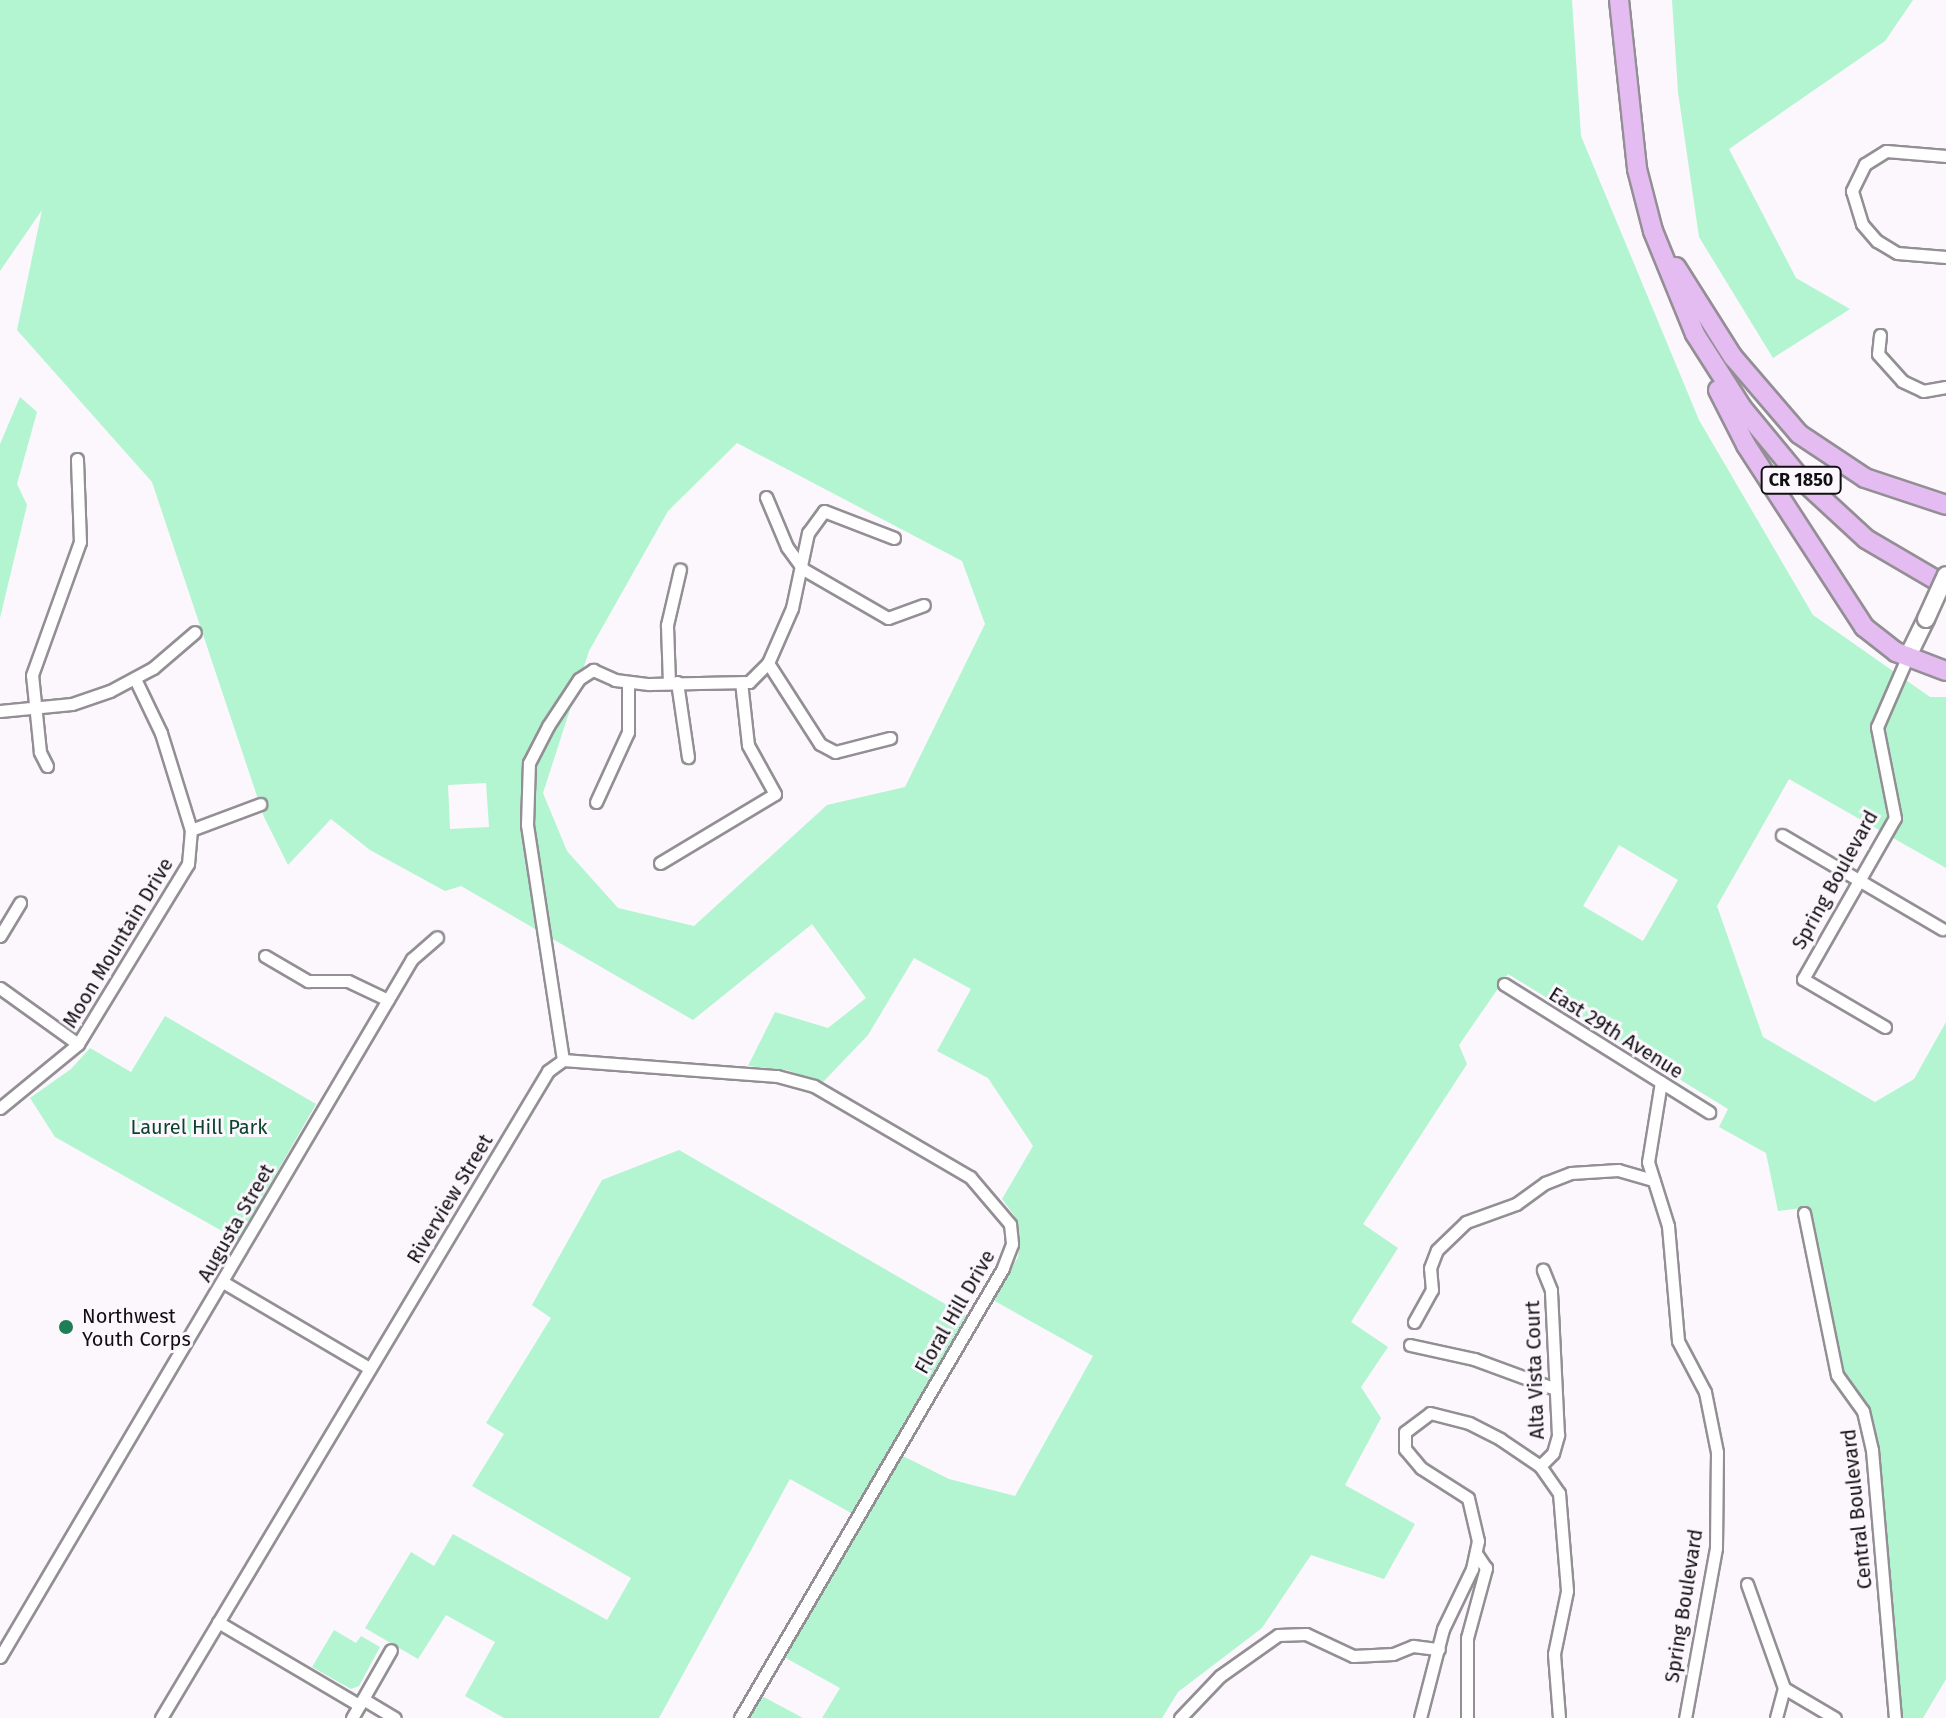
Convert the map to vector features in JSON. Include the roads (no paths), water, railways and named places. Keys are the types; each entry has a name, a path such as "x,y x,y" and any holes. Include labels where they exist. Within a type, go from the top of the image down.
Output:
{"main road":[{"name":"CR 1850","path":"1619,0 1629,129 1653,231 1695,334 1743,409 1801,479 1866,539 1946,586"},
{"path":"1653,231 1733,357 1799,434 1865,478 1946,505"},
{"path":"1695,334 1746,445 1850,608 1877,641 1907,658 1946,671"}],"street":[{"path":"1946,156 1886,151 1865,164 1852,191 1858,216 1877,241 1897,253 1946,257"},
{"path":"1880,335 1878,354 1902,381 1923,391 1946,387"},
{"path":"47,766 40,752 35,709 37,658 80,542 77,459"},
{"path":"766,497 787,547 803,569 888,618 924,605"},
{"path":"563,1060 536,910 526,781 529,763 548,726 579,679 593,670 628,682 749,682 768,663 803,569 808,533 824,511 894,538"},
{"path":"680,569 667,625 673,682 688,757"},
{"name":"Spring Boulevard","path":"1885,1027 1803,979 1895,818 1877,727 1946,575"},
{"path":"0,711 72,704 135,679 195,632"},
{"path":"768,663 820,744 835,752 890,738"},
{"name":"Moon Mountain Drive","path":"0,1108 78,1044 183,876 191,852 191,830 161,733 135,679"},
{"path":"596,802 628,732 628,682"},
{"path":"660,863 775,794 748,745 741,682"},
{"path":"191,830 260,804"},
{"path":"1782,835 1942,929"},
{"path":"0,936 20,903"},
{"name":"Augusta Street","path":"0,1657 415,955 437,937"},
{"path":"265,956 308,981 348,981 388,1000"},
{"name":"East 29th Avenue","path":"1504,984 1709,1112"},
{"name":"Moon Mountain Drive","path":"0,988 78,1044"},
{"name":"Riverview Street","path":"161,1718 548,1071 563,1060"},
{"name":"Floral Hill Drive","path":"563,1060 777,1076 814,1086 970,1177 1010,1224 1012,1244 1003,1268 740,1718"},
{"name":"Spring Boulevard","path":"1661,1082 1649,1141 1654,1180 1668,1226 1678,1341 1705,1392 1717,1452 1716,1548 1685,1718"},
{"path":"1414,1322 1432,1290 1430,1268 1437,1250 1466,1222 1516,1204 1545,1183 1571,1173 1618,1170 1654,1180"},
{"name":"Central Boulevard","path":"1804,1213 1837,1375 1863,1411 1872,1450 1895,1718"},
{"name":"Alta Vista Court","path":"1540,1466 1557,1445 1551,1290 1543,1270"},
{"path":"223,1282 369,1368"},
{"path":"1410,1345 1474,1359 1553,1388"},
{"path":"1420,1718 1439,1649 1476,1553 1477,1519 1468,1498 1409,1456 1403,1440 1411,1424 1430,1413 1452,1416 1540,1466 1555,1482 1563,1507 1567,1591 1553,1673 1559,1718"},
{"path":"1467,1718 1467,1638 1486,1568 1476,1553"},
{"path":"1747,1584 1784,1688 1776,1718"},
{"path":"218,1622 395,1718"},
{"path":"1180,1718 1220,1676 1278,1635 1306,1634 1353,1656 1393,1654 1413,1646 1439,1649"},
{"path":"352,1718 391,1650"},
{"path":"1784,1688 1835,1718"}],"place":[{"name":"Northwest Youth Corps","path":"66,1327"}],"park label":[{"name":"Laurel Hill Park","path":"199,1127"}]}
